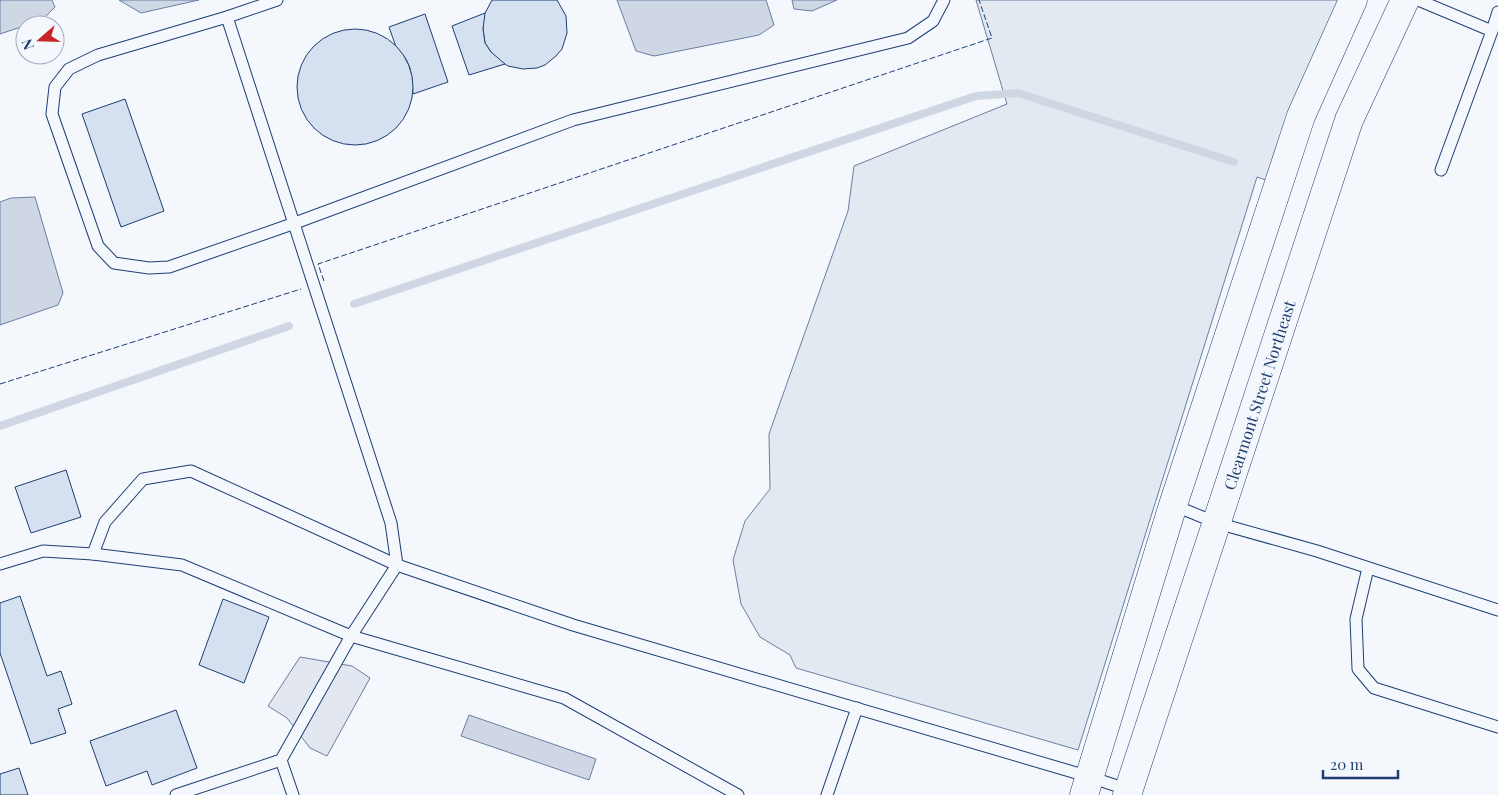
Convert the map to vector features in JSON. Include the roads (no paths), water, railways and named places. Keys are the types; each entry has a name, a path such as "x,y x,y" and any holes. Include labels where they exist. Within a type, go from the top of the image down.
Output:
{"street":[{"path":"1087,786 1173,505 1301,116 1353,0"},
{"name":"Clearmont Street Northeast","path":"1128,793 1349,120 1405,0"}],"lane":[{"path":"277,0 227,17 98,54 69,69 55,87 52,114 98,246 114,263 149,268 169,267 295,223 573,120 908,38 933,21 944,0"},
{"path":"1418,0 1492,31"},
{"path":"1442,170 1498,12"},
{"path":"176,795 281,760 351,636 397,565 391,522 227,17"},
{"path":"93,554 105,522 143,479 191,472 397,565 573,625 857,708 1087,786 1128,793"},
{"path":"1173,505 1216,523 1317,551 1498,610"},
{"path":"0,564 43,550 93,554 182,566 351,636 564,698 738,795"},
{"path":"1368,568 1356,619 1358,669 1374,688 1498,727"},
{"path":"827,795 857,708"},
{"path":"281,760 293,795"}],"waterway":[{"path":"354,304 976,96 1018,93 1234,162"},
{"path":"0,426 289,326"}]}
